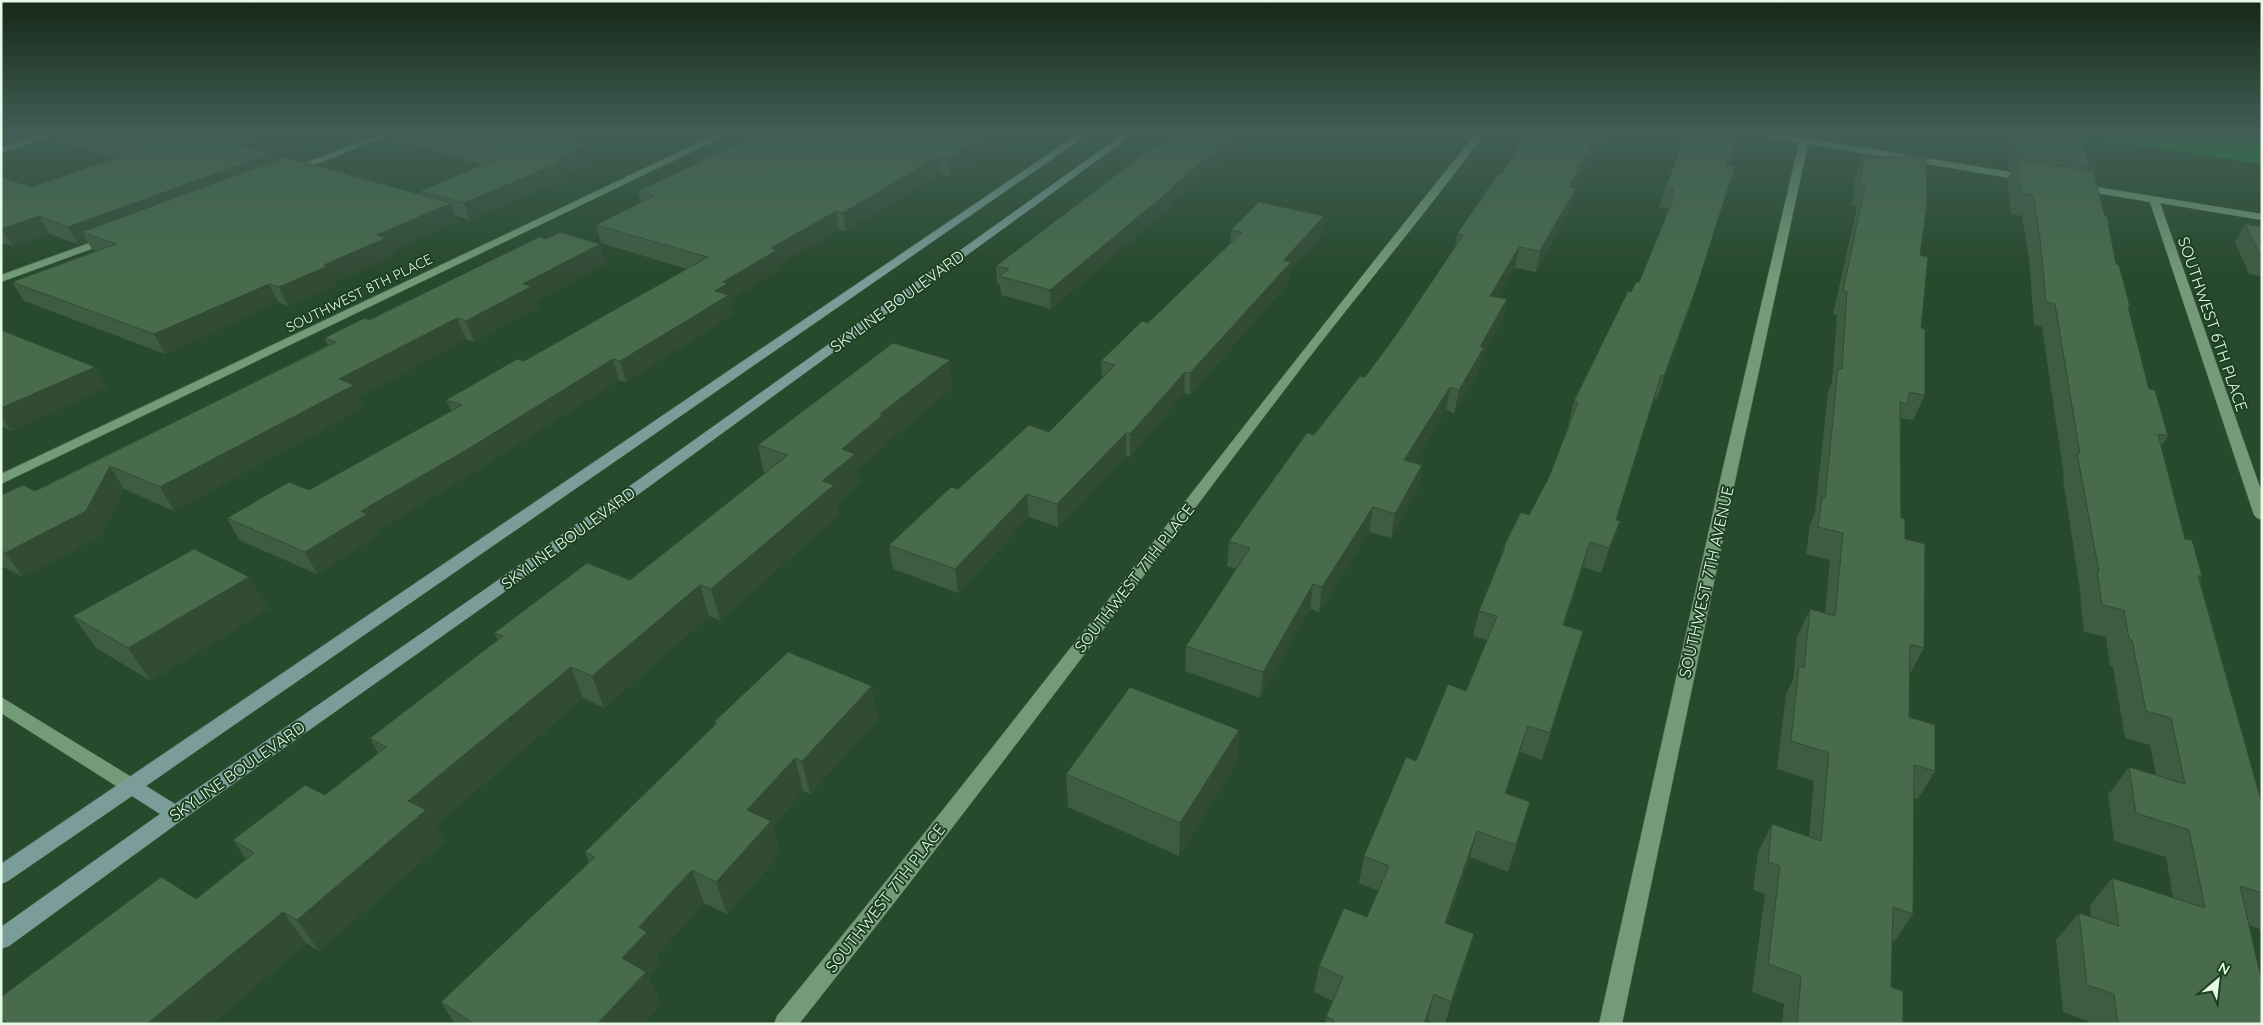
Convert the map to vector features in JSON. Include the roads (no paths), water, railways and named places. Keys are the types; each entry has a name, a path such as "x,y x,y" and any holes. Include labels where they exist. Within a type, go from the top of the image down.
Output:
{"street":[{"name":"SOUTHWEST 8TH PLACE","path":"1,480 629,180"},
{"name":"SKYLINE BOULEVARD","path":"1,875 1017,180"},
{"name":"SKYLINE BOULEVARD","path":"1,939 175,814 490,594 1066,180"},
{"name":"SOUTHWEST 7TH PLACE","path":"785,1024 893,889 1168,535 1306,353 1444,180"},
{"name":"SOUTHWEST 7TH AVENUE","path":"1610,1024 1698,614 1795,180"},
{"path":"2068,185 2262,217"},
{"name":"SOUTHWEST 6TH PLACE","path":"2154,200 2262,515"},
{"path":"1,279 118,235"},
{"path":"1,704 175,814"}]}
